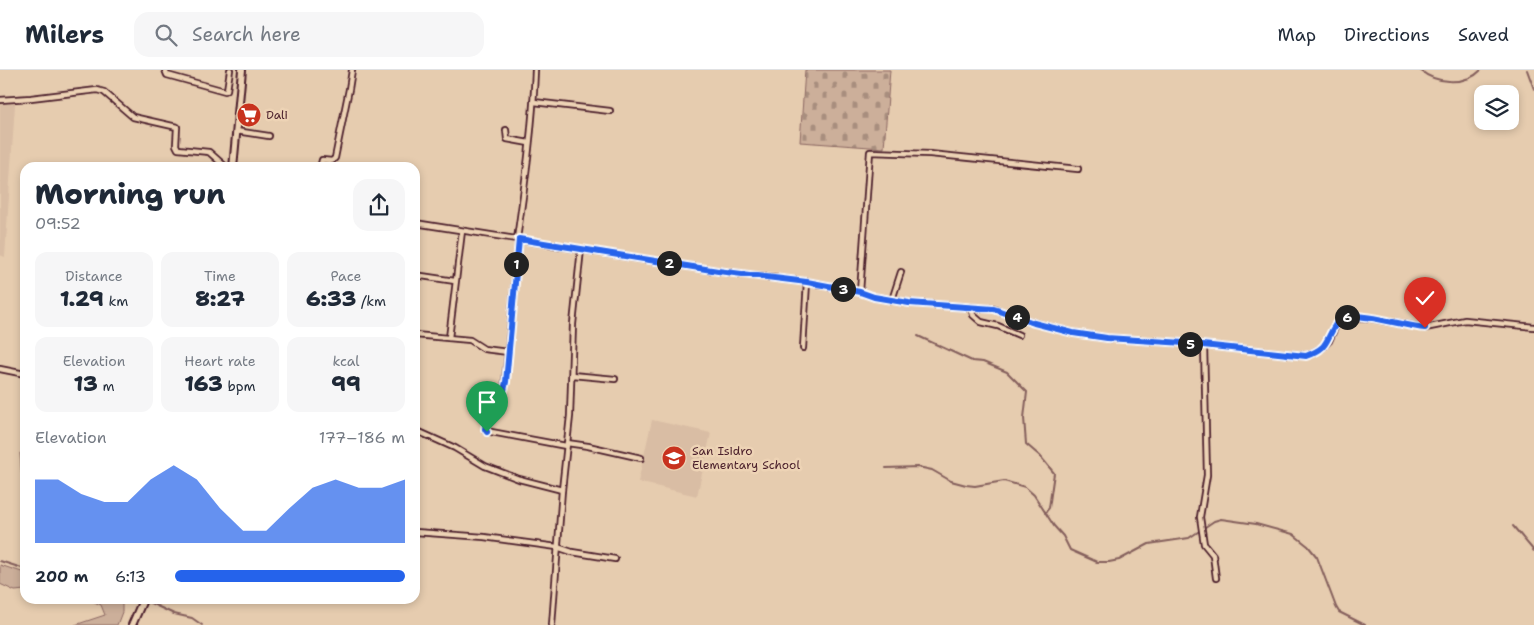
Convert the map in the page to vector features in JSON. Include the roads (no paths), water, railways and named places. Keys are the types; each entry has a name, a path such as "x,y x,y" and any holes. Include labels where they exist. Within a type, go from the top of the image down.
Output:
{"main road":[{"path":"234,162 242,70"},
{"path":"132,625 142,604"}],"street":[{"path":"164,70 167,75 225,91 230,70"},
{"path":"322,162 322,160 332,161 335,158 350,90 352,70"},
{"path":"535,70 534,102 518,239 506,382 502,398 486,415 486,431 501,435 588,446 641,458"},
{"path":"0,100 97,90 104,92 133,117 177,126 176,145 178,149 209,152 220,162"},
{"path":"534,102 610,111"},
{"path":"506,130 507,140 529,143"},
{"path":"236,132 269,136"},
{"path":"860,292 870,152 930,154 1078,169"},
{"path":"420,224 718,271 807,282 909,303 994,309 1034,323 1073,333 1107,338 1184,343 1306,356 1322,348 1329,341 1337,323 1342,318 1351,317 1425,328 1466,320 1534,327"},
{"path":"449,338 462,231"},
{"path":"552,625 572,375 573,324 582,249"},
{"path":"892,300 902,272"},
{"path":"420,276 455,281"},
{"path":"803,348 807,282"},
{"path":"971,307 973,314 981,322 998,326 1020,335"},
{"path":"420,335 470,340 484,348 508,352"},
{"path":"1204,346 1207,475 1200,513 1204,544 1213,555 1216,578"},
{"path":"0,369 20,373"},
{"path":"572,375 615,379"},
{"path":"420,432 455,448 485,466 519,479 562,490"},
{"path":"420,532 484,537 557,547 572,552 615,558"}],"waterway":[{"path":"1420,70 1434,78 1451,81 1467,79 1481,70"},
{"path":"1527,70 1534,89"},
{"path":"918,336 972,361 983,362 1007,372 1027,392 1024,418 1026,444 1040,456 1054,473 1049,508 1045,513"},
{"path":"886,468 918,467 932,470 951,481 966,485 975,486 1004,481 1025,487 1034,495 1054,526 1063,536 1070,550 1097,562 1119,560 1149,544 1189,538 1214,521 1221,519 1256,524 1293,534 1308,546 1317,557 1339,612 1365,625"},
{"path":"1513,526 1534,551"},
{"path":"0,561 20,567"},
{"path":"153,604 174,614 192,618 202,625"}],"place":[{"name":"Dali","path":"249,115"},
{"name":"San Isidro Elementary School","path":"674,458"}]}
